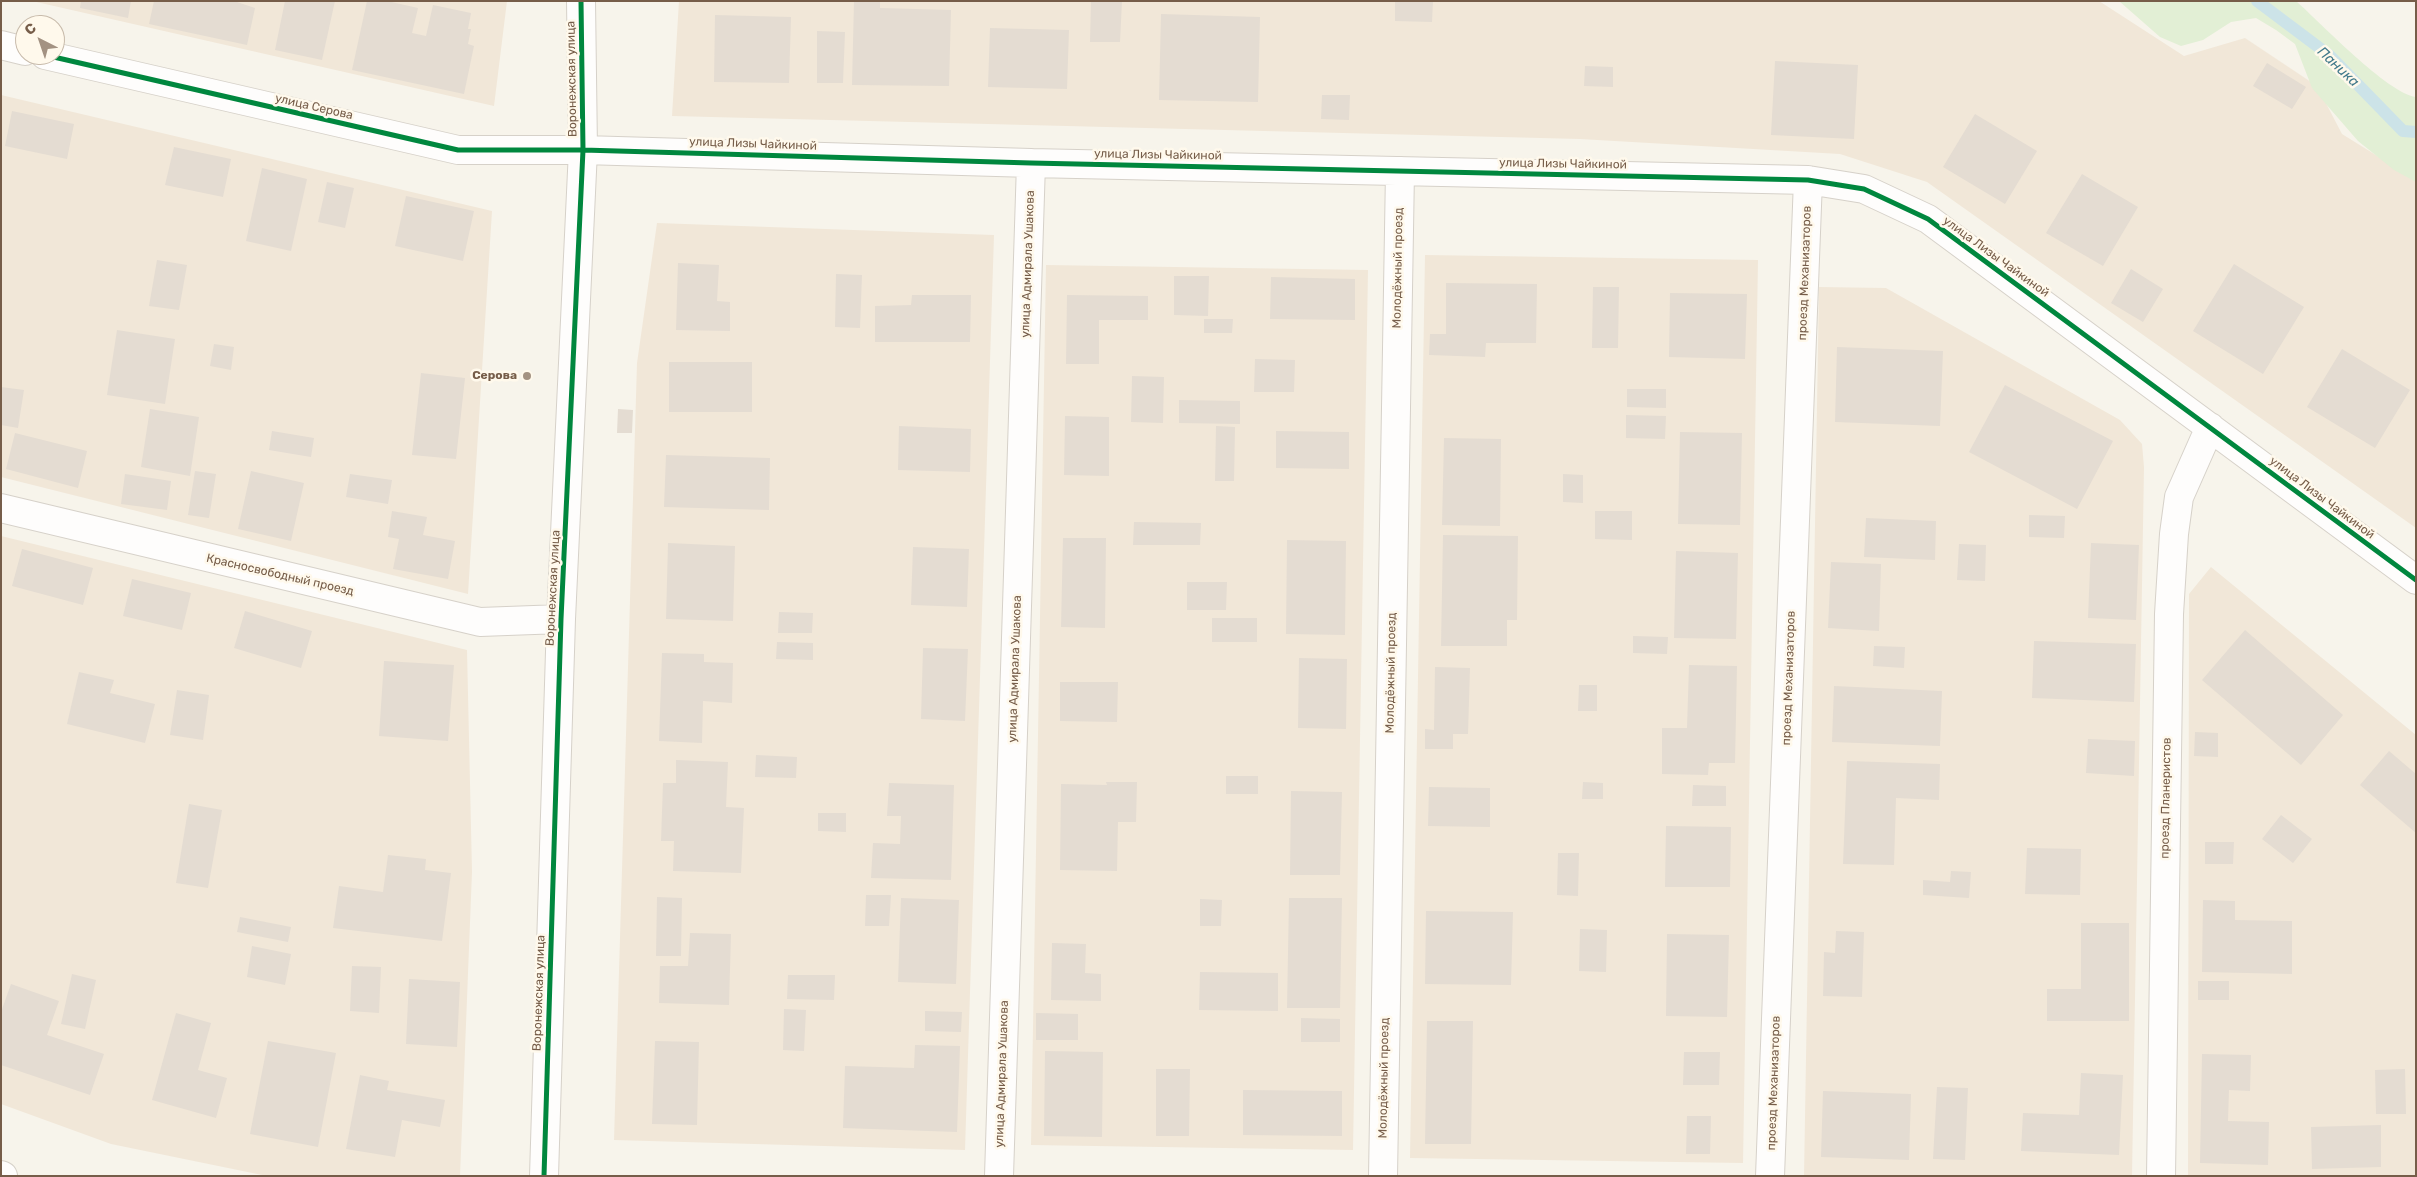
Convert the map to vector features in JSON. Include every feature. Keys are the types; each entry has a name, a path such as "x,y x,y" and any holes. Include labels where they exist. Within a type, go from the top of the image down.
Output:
{"street":[{"name":"Воронежская улица","path":"544,1176 561,619 583,150 580,1"},
{"path":"1,45 15,48"},
{"name":"улица Серова","path":"65,60 458,150 583,150"},
{"name":"улица Лизы Чайкиной","path":"583,150 1031,163 1808,180 1864,190 1928,219 2416,580"},
{"name":"улица Адмирала Ушакова","path":"999,1176 1031,163"},
{"name":"Молодёжный проезд","path":"1383,1176 1400,171"},
{"name":"проезд Механизаторов","path":"1770,1176 1808,180"},
{"name":"проезд Планеристов","path":"2161,1176 2169,614 2174,534 2179,497 2210,426"},
{"name":"Красносвободный проезд","path":"1,508 480,622 561,619"}],"shaded area":[{"path":"32,1 507,1 494,106"},
{"path":"679,1 2099,1 2184,56 2245,38 2317,86 2342,134 2416,180 2416,528 1927,182 1840,154 1580,139 672,116"},
{"path":"1,95 492,211 468,594 1,477"},
{"path":"657,223 994,235 965,1150 614,1140 637,363"},
{"path":"1425,255 1758,260 1743,1163 1410,1158"},
{"path":"1046,265 1368,270 1353,1150 1031,1145"},
{"path":"1819,287 1886,288 2120,420 2142,444 2144,467 2132,1176 1804,1176"},
{"path":"1,536 467,650 472,872 460,1176 267,1176 111,1144 1,1104"},
{"path":"2211,567 2416,735 2416,1176 2188,1176 2189,594"}],"green space":[{"path":"2119,1 2296,1 2372,71 2404,93 2416,97 2416,182 2394,170 2358,141 2312,88 2295,44 2276,30 2256,18 2231,22 2203,40 2181,46 2160,37"}],"building":[{"path":"81,1 131,1 128,18 80,8"},
{"path":"154,1 234,1 255,8 247,45 149,24"},
{"path":"285,1 335,1 322,60 275,50"},
{"path":"367,1 387,1 418,8 412,33 426,36 433,5 471,13 468,29 471,29 468,44 474,46 464,94 352,70"},
{"path":"854,1 880,1 880,8 951,10 949,86 852,85"},
{"path":"1091,1 1122,1 1120,42 1090,42"},
{"path":"1395,1 1433,1 1432,22 1395,21"},
{"path":"1161,14 1260,17 1258,102 1159,100"},
{"path":"715,15 791,17 789,83 714,82"},
{"path":"990,28 1069,30 1067,89 988,87"},
{"path":"817,31 845,32 843,83 817,83"},
{"path":"1775,61 1858,65 1854,139 1771,135"},
{"path":"2267,63 2306,87 2292,109 2253,86"},
{"path":"1585,66 1613,67 1613,87 1584,86"},
{"path":"1322,95 1350,95 1349,120 1321,119"},
{"path":"12,111 74,124 67,159 5,146"},
{"path":"1975,114 2037,151 2005,204 1943,167"},
{"path":"174,147 231,159 223,197 165,185"},
{"path":"262,168 307,179 291,251 246,241"},
{"path":"2082,174 2138,207 2103,266 2046,233"},
{"path":"327,182 354,188 345,228 318,222"},
{"path":"406,196 474,211 463,261 395,246"},
{"path":"157,260 187,265 179,310 149,306"},
{"path":"678,263 719,265 717,301 730,302 730,331 676,330"},
{"path":"2234,264 2304,307 2263,374 2193,331"},
{"path":"2131,269 2163,289 2143,322 2111,303"},
{"path":"836,274 862,275 860,328 835,327"},
{"path":"1174,276 1209,276 1208,316 1174,315"},
{"path":"1271,277 1355,279 1355,320 1270,319"},
{"path":"1446,283 1537,284 1536,343 1486,343 1485,357 1429,355 1430,334 1446,334"},
{"path":"1593,287 1619,287 1618,348 1592,348"},
{"path":"1670,293 1747,294 1745,359 1669,357"},
{"path":"912,295 971,295 970,342 875,342 875,306 911,305"},
{"path":"1067,295 1148,296 1148,320 1099,320 1099,364 1066,364"},
{"path":"1204,319 1233,319 1232,333 1204,333"},
{"path":"117,330 175,339 165,404 107,395"},
{"path":"214,344 234,347 231,370 210,366"},
{"path":"1837,347 1943,351 1940,426 1835,422"},
{"path":"2342,349 2410,390 2375,448 2307,407"},
{"path":"1255,359 1295,360 1294,392 1254,392"},
{"path":"669,362 752,362 752,412 669,412"},
{"path":"421,373 465,378 456,459 412,455"},
{"path":"1132,376 1164,377 1163,423 1131,422"},
{"path":"2005,385 2113,441 2077,509 1969,452"},
{"path":"1,387 24,390 18,428 1,425"},
{"path":"1627,389 1666,389 1666,408 1627,407"},
{"path":"1179,400 1240,401 1240,424 1179,423"},
{"path":"150,409 199,417 190,476 141,467"},
{"path":"618,409 633,410 632,433 617,433"},
{"path":"1626,415 1666,416 1665,439 1626,438"},
{"path":"1065,416 1109,417 1109,476 1064,475"},
{"path":"899,426 971,429 970,472 898,470"},
{"path":"1216,426 1235,427 1234,481 1215,481"},
{"path":"272,431 314,438 311,457 269,450"},
{"path":"1276,431 1349,432 1349,469 1276,468"},
{"path":"1680,432 1742,433 1740,525 1678,524"},
{"path":"15,433 87,451 78,488 6,469"},
{"path":"1444,438 1501,439 1500,526 1442,525"},
{"path":"666,455 770,458 769,510 664,507"},
{"path":"195,471 216,474 209,518 188,515"},
{"path":"251,471 304,483 291,541 238,529"},
{"path":"125,474 171,481 167,510 121,504"},
{"path":"350,474 392,480 388,504 346,497"},
{"path":"1563,474 1583,475 1583,503 1563,502"},
{"path":"392,511 427,517 423,535 455,541 448,579 393,569 399,539 388,537"},
{"path":"1595,511 1632,511 1632,540 1595,539"},
{"path":"2029,515 2065,516 2064,538 2029,537"},
{"path":"1866,518 1936,521 1935,560 1864,557"},
{"path":"1134,522 1201,523 1200,545 1133,545"},
{"path":"1443,535 1518,536 1517,620 1507,620 1507,646 1441,646"},
{"path":"1063,538 1106,538 1105,628 1061,627"},
{"path":"1287,540 1346,541 1345,635 1286,634"},
{"path":"668,543 735,546 733,621 666,619"},
{"path":"2091,543 2139,545 2136,620 2088,618"},
{"path":"1959,544 1986,545 1985,581 1957,580"},
{"path":"913,547 969,549 967,607 911,605"},
{"path":"22,549 93,568 83,605 12,586"},
{"path":"1676,551 1738,553 1736,639 1674,638"},
{"path":"1831,562 1881,564 1879,631 1828,628"},
{"path":"132,579 191,593 182,630 123,616"},
{"path":"1187,582 1227,582 1226,610 1187,610"},
{"path":"245,611 312,631 301,668 234,648"},
{"path":"779,612 813,613 812,633 778,633"},
{"path":"1212,618 1257,618 1257,642 1212,642"},
{"path":"2245,630 2343,715 2301,765 2202,680"},
{"path":"1633,636 1668,637 1667,654 1633,653"},
{"path":"2034,641 2136,644 2134,702 2032,698"},
{"path":"777,642 813,643 813,660 776,659"},
{"path":"1874,646 1905,647 1904,668 1873,666"},
{"path":"923,648 968,649 965,721 921,719"},
{"path":"662,653 704,654 704,662 733,663 732,703 703,701 702,743 659,741"},
{"path":"1299,658 1347,659 1346,729 1298,728"},
{"path":"384,661 454,665 448,741 379,736"},
{"path":"1689,665 1737,666 1735,763 1709,763 1708,775 1662,774 1662,728 1687,728"},
{"path":"1435,667 1470,668 1468,734 1453,734 1453,749 1425,749 1425,729 1434,730"},
{"path":"79,672 114,680 110,693 155,704 145,743 67,724"},
{"path":"1060,682 1118,682 1117,722 1060,721"},
{"path":"1579,685 1597,685 1597,711 1578,711"},
{"path":"1834,686 1942,691 1940,746 1832,742"},
{"path":"177,690 209,695 203,740 170,735"},
{"path":"2195,732 2218,733 2218,757 2194,756"},
{"path":"2088,739 2135,741 2134,776 2086,773"},
{"path":"2389,751 2416,774 2416,833 2360,785"},
{"path":"756,755 797,757 796,778 755,777"},
{"path":"676,760 728,762 726,807 744,808 741,873 673,871 674,841 661,841 663,783 676,783"},
{"path":"1847,761 1940,764 1939,800 1896,798 1894,865 1843,864"},
{"path":"1226,776 1258,776 1258,794 1226,794"},
{"path":"1106,782 1137,782 1136,822 1118,822 1117,871 1060,870 1061,784 1107,785"},
{"path":"1583,782 1603,783 1603,799 1582,799"},
{"path":"889,783 954,785 951,880 871,878 873,843 900,844 901,816 887,816"},
{"path":"1693,785 1726,786 1726,806 1692,806"},
{"path":"1429,787 1490,788 1490,827 1428,826"},
{"path":"1291,791 1342,792 1340,875 1290,875"},
{"path":"189,804 222,810 208,888 176,883"},
{"path":"818,813 846,813 846,832 818,831"},
{"path":"2281,815 2312,839 2293,863 2262,839"},
{"path":"1666,826 1731,827 1730,887 1665,887"},
{"path":"2205,842 2234,842 2233,864 2205,864"},
{"path":"2027,848 2081,849 2080,895 2025,894"},
{"path":"1558,853 1579,853 1578,896 1557,895"},
{"path":"388,855 426,859 425,870 451,873 442,941 333,928 339,886 383,892"},
{"path":"1951,871 1971,872 1969,898 1923,895 1923,880 1950,882"},
{"path":"866,895 891,895 889,926 865,926"},
{"path":"657,897 682,898 681,956 656,956"},
{"path":"901,898 959,900 956,984 898,982"},
{"path":"1289,898 1342,898 1340,1008 1287,1008"},
{"path":"1200,899 1222,900 1221,926 1200,926"},
{"path":"2203,900 2235,901 2235,920 2292,921 2292,974 2202,972"},
{"path":"1426,911 1513,912 1511,985 1425,984"},
{"path":"240,917 291,927 288,942 237,932"},
{"path":"2081,923 2129,923 2129,1021 2047,1021 2047,989 2081,989"},
{"path":"1580,929 1607,930 1606,972 1579,971"},
{"path":"1836,931 1864,932 1862,997 1823,996 1824,952 1835,953"},
{"path":"690,933 731,934 729,1005 659,1003 660,966 688,966"},
{"path":"1667,934 1729,935 1727,1017 1666,1016"},
{"path":"1052,943 1086,944 1085,973 1101,974 1101,1001 1051,1000"},
{"path":"252,946 291,954 285,985 247,977"},
{"path":"352,966 381,967 379,1013 350,1011"},
{"path":"1200,972 1278,973 1278,1011 1199,1010"},
{"path":"72,974 96,980 85,1029 61,1024"},
{"path":"788,975 835,975 834,1000 787,999"},
{"path":"409,979 460,982 457,1047 406,1044"},
{"path":"2198,981 2229,981 2229,1000 2198,1000"},
{"path":"11,984 59,1001 47,1035 104,1054 90,1095 1,1065 1,1012"},
{"path":"784,1009 806,1010 804,1051 783,1050"},
{"path":"925,1011 962,1012 961,1032 925,1031"},
{"path":"176,1013 211,1023 198,1070 227,1078 216,1118 152,1100"},
{"path":"1036,1013 1078,1014 1078,1040 1036,1040"},
{"path":"1301,1018 1340,1019 1340,1042 1301,1042"},
{"path":"1427,1021 1473,1021 1471,1144 1425,1144"},
{"path":"268,1041 336,1053 318,1147 250,1134"},
{"path":"655,1041 699,1042 697,1125 652,1124"},
{"path":"915,1045 960,1046 957,1132 843,1128 845,1066 914,1068"},
{"path":"1045,1051 1103,1052 1102,1137 1044,1136"},
{"path":"1684,1052 1720,1052 1719,1085 1683,1085"},
{"path":"2202,1054 2251,1055 2250,1091 2229,1090 2228,1121 2269,1122 2268,1165 2200,1163"},
{"path":"1156,1069 1190,1069 1189,1136 1156,1136"},
{"path":"2405,1069 2406,1114 2376,1114 2375,1070"},
{"path":"2081,1073 2123,1075 2119,1155 2021,1151 2023,1113 2079,1115"},
{"path":"360,1075 389,1081 387,1090 445,1100 440,1127 402,1120 395,1157 346,1149"},
{"path":"1937,1087 1968,1088 1965,1160 1933,1159"},
{"path":"1243,1090 1342,1091 1342,1136 1243,1135"},
{"path":"1823,1091 1911,1094 1909,1160 1821,1157"},
{"path":"1687,1116 1711,1116 1710,1154 1686,1154"},
{"path":"2381,1125 2381,1167 2312,1169 2311,1127"}],"waterway":[{"name":"Паника","path":"2257,1 2329,55 2403,131 2416,132"}],"cycle path":[{"path":"544,1176 561,619 583,150 581,1"},
{"path":"65,60 458,150 583,150 1031,163 1808,180 1864,189 1928,219 2416,580"}],"place":[{"name":"Серова","path":"527,376"}]}
